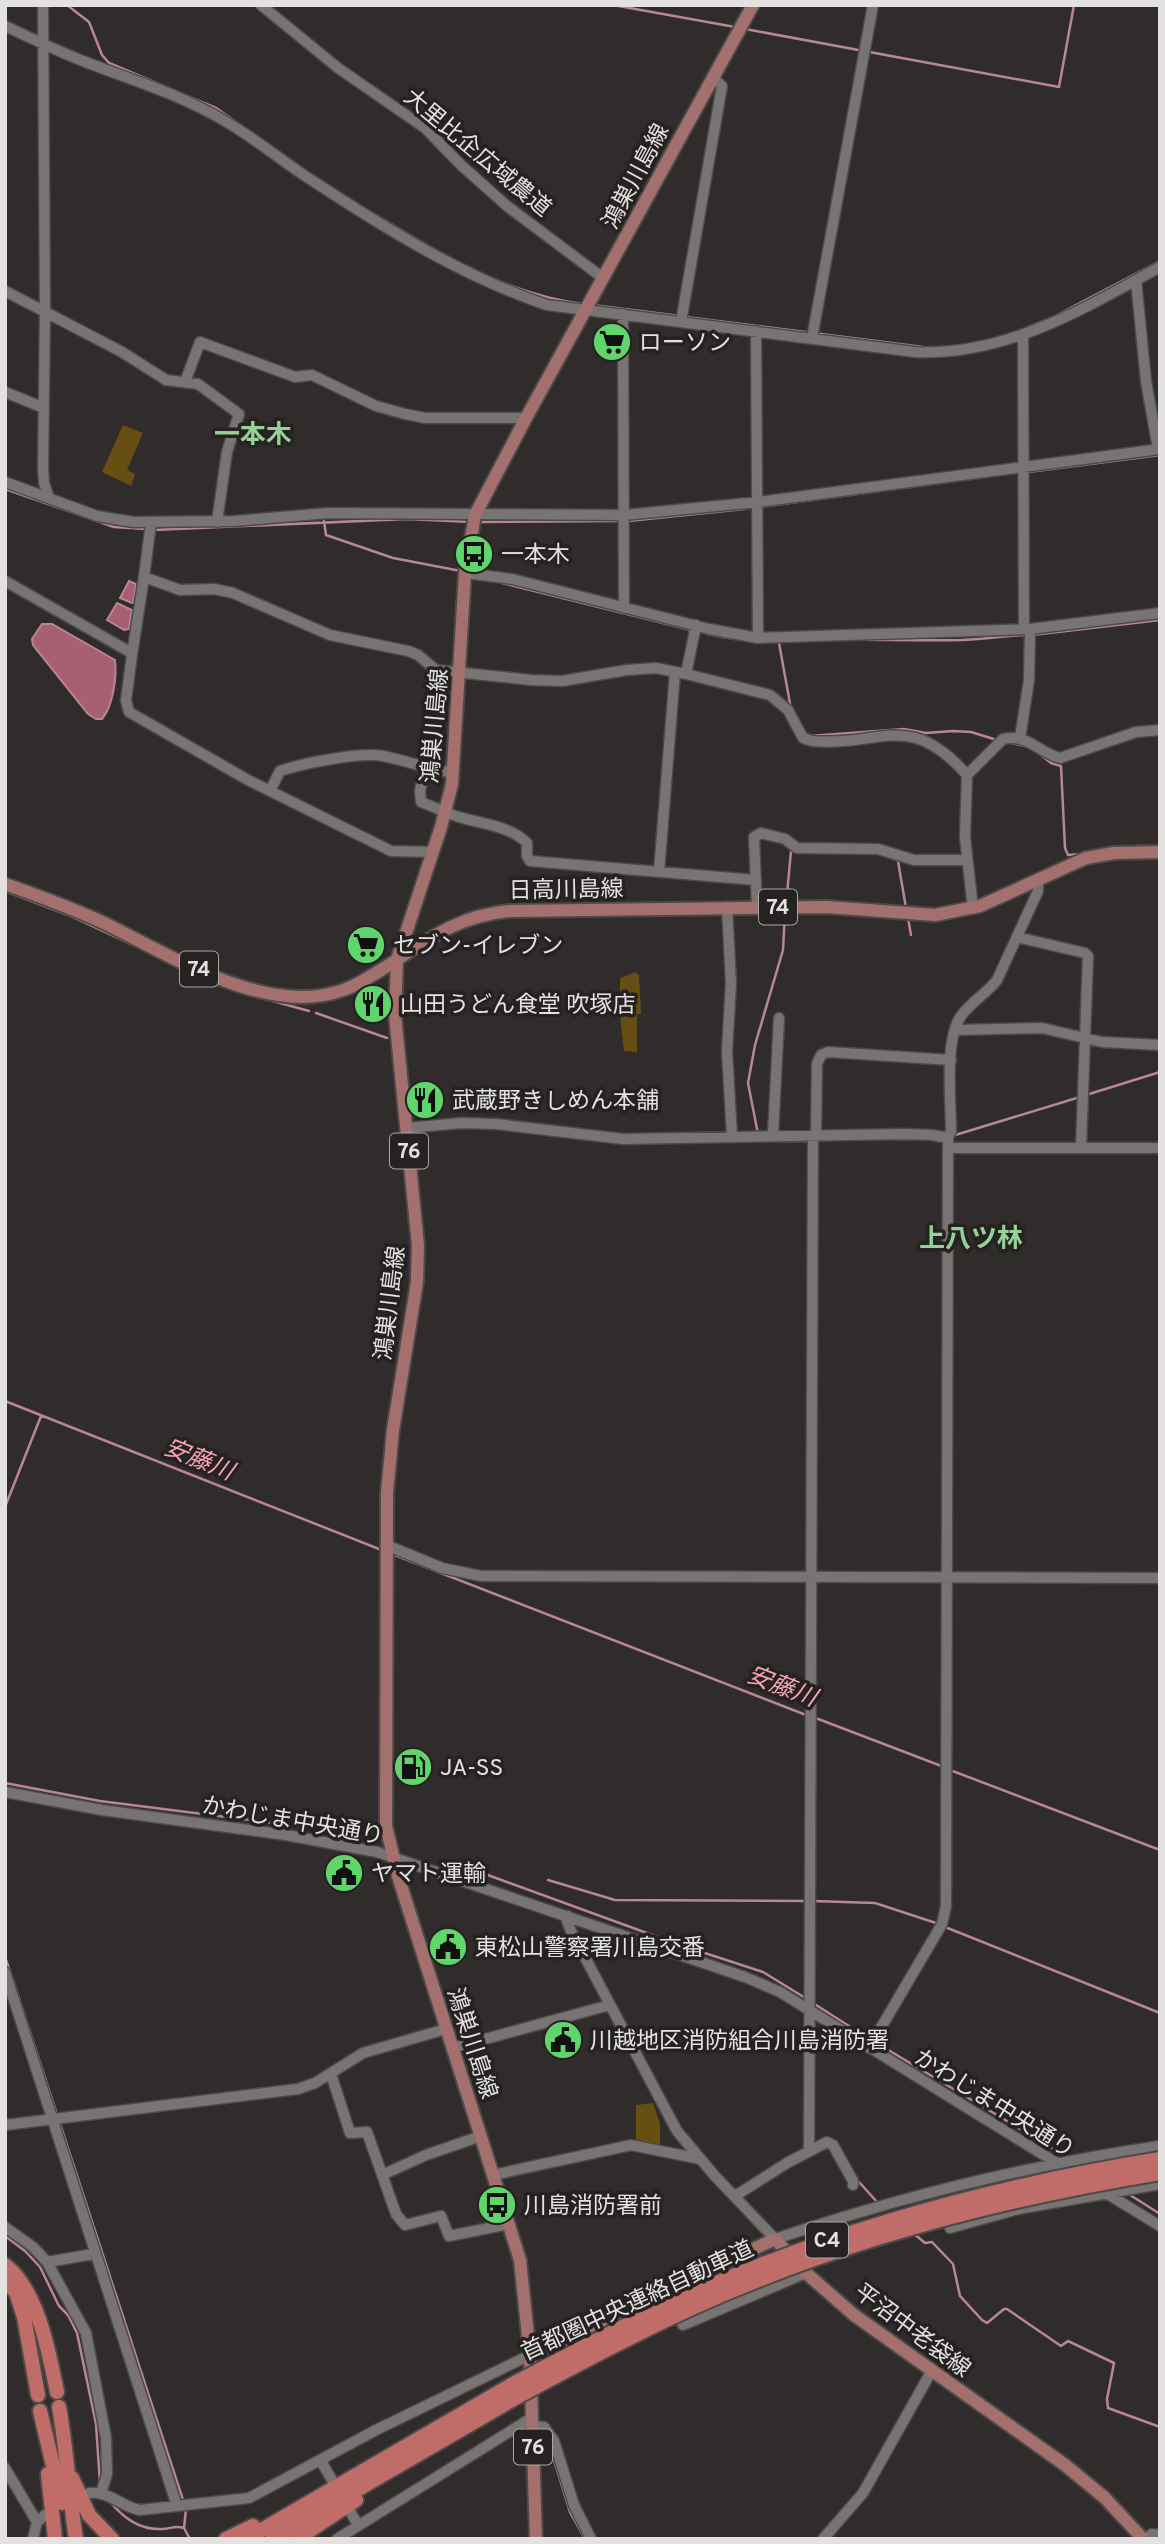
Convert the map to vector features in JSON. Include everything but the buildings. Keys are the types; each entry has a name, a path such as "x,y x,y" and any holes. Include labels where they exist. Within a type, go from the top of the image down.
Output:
{"highway":[{"name":"首都圏中央連絡自動車道","path":"272,2539 516,2390 684,2297 841,2235 999,2190 1160,2159"},
{"name":"首都圏中央連絡自動車道","path":"246,2539 276,2521 342,2497 434,2444 516,2390 689,2310 802,2263 952,2216 1060,2190 1160,2173"},
{"path":"5,2265 31,2299 42,2329 57,2392"},
{"path":"5,2281 16,2292 24,2317 38,2395"},
{"path":"59,2407 74,2486 89,2515 112,2539"},
{"path":"40,2411 55,2539"},
{"path":"43,2431 60,2493 68,2539"},
{"path":"68,2459 68,2491 76,2539"},
{"path":"297,2539 342,2497"},
{"path":"226,2539 262,2522 276,2521"}],"main road":[{"name":"鴻巣川島線","path":"536,2539 530,2355 523,2278 510,2224 392,1857 386,1826 386,1545 390,1457 418,1263 417,1225 395,1015 397,960 446,811 453,773 465,573 475,515 753,5"},
{"name":"日高川島線","path":"5,884 82,913 215,976 275,995 308,998 345,990 450,926 487,913 827,907 935,915 973,909 1086,858 1114,853 1160,852"},
{"name":"平沼中老袋線","path":"775,2239 806,2273 854,2315 1065,2465 1105,2498 1144,2539"},
{"path":"530,2355 775,2239"}],"street":[{"path":"43,5 44,483 49,498"},
{"name":"大里比企広域農道","path":"261,5 338,68 425,128 507,206 603,278"},
{"path":"812,338 873,5"},
{"path":"5,26 80,60 154,86 226,121 314,182 466,271 508,291 547,304 915,352 945,353 979,348 1023,335 1070,315 1160,267"},
{"path":"681,322 722,86 712,77"},
{"path":"5,482 97,516 151,523 217,522 328,513 624,516 758,502 1159,449 1146,381 1136,280"},
{"path":"5,291 122,352 166,380 198,384 239,414 227,452 217,522"},
{"path":"623,314 624,608"},
{"path":"756,331 758,638"},
{"path":"1020,738 1029,680 1023,468 1023,335"},
{"path":"185,382 200,342 295,377 312,374 376,406 405,414 425,418 526,418"},
{"path":"5,392 44,408"},
{"path":"151,523 125,700 129,712 270,791 391,850 433,852"},
{"path":"465,573 512,579 758,638 1027,629 1160,613"},
{"path":"144,577 180,590 214,589 233,593 290,616 313,629 350,640 408,651 418,655 436,670 562,681 656,668 686,674 770,695 788,710 803,738 820,742 907,735 930,743 968,775"},
{"path":"5,581 132,655"},
{"path":"686,674 696,625"},
{"path":"659,872 675,672"},
{"path":"973,909 965,837 968,775 1003,739 1020,738 1060,758 1136,733 1160,730"},
{"path":"270,791 280,771 353,756 382,756 425,769 453,773"},
{"path":"425,769 420,791 421,803 495,826 525,840 527,859 533,862 756,880"},
{"path":"757,907 754,837 761,833 785,839 797,848 878,849 914,860 967,860"},
{"path":"869,2048 942,1924 946,1906 949,1143 951,1060 955,1030 961,1016 997,980 1038,891 1038,879"},
{"path":"727,908 731,983 727,1051 732,1136"},
{"path":"1017,937 1085,953 1088,956 1081,1148"},
{"path":"773,1135 779,1018"},
{"path":"955,1030 1042,1028 1102,1042 1160,1045"},
{"path":"809,2151 814,1135 817,1064 821,1055 828,1052 951,1060"},
{"path":"407,1128 437,1124 496,1124 623,1139 904,1134 932,1135 949,1143 1160,1148"},
{"path":"386,1545 442,1568 470,1575 1160,1578"},
{"name":"かわじま中央通り","path":"5,1792 102,1810 337,1844 392,1857 765,1985 1160,2226"},
{"path":"569,1916 567,1921 571,1931 677,2130 700,2159 775,2239 942,2190 1056,2163 1160,2146"},
{"path":"5,1972 94,2254 182,2506"},
{"path":"452,2048 610,2005"},
{"path":"5,2125 298,2089 331,2074 363,2053 446,2029"},
{"path":"331,2074 350,2133 367,2132 396,2214 405,2225 441,2216 449,2236 510,2224"},
{"path":"382,2175 426,2155 481,2136"},
{"path":"735,2196 830,2141 845,2164 853,2185"},
{"path":"493,2175 631,2145 700,2159"},
{"path":"942,2190 950,2228 1018,2209 1160,2184"},
{"path":"5,2227 33,2246 47,2262 87,2339 106,2438 105,2494"},
{"path":"47,2262 94,2254"},
{"path":"666,2289 682,2325 806,2273"},
{"path":"89,2493 105,2494 140,2511 250,2498 376,2430 530,2355"},
{"path":"823,2539 863,2493 931,2372"},
{"path":"337,2539 533,2421 544,2427 554,2441 573,2505 591,2539"},
{"path":"321,2461 358,2525"},
{"path":"5,2468 41,2518 33,2539"},
{"path":"1144,2539 1152,2534 1160,2535"}],"shaded area":[{"path":"123,425 143,433 127,470 135,474 131,486 102,472"},
{"path":"129,581 136,584 132,603 120,598"},
{"path":"117,603 132,610 129,629 124,630 107,620"},
{"path":"42,624 52,624 115,660 113,691 109,707 102,719 88,714 33,645 32,639"},
{"path":"636,972 639,976 641,1014 637,1014 637,1052 624,1051 620,1015 620,978"},
{"path":"653,2103 660,2124 660,2147 636,2143 636,2105"}],"waterway":[{"path":"67,5 89,22 102,55 109,63 216,108 239,124"},
{"path":"613,5 735,27"},
{"path":"745,29 1059,87 1074,5"},
{"path":"284,155 310,174"},
{"path":"339,193 426,245 486,276 550,298 583,304"},
{"path":"1057,315 1160,261"},
{"path":"593,305 680,316"},
{"path":"686,317 923,347"},
{"path":"1028,327 1051,318"},
{"path":"1028,472 1160,455"},
{"path":"760,507 1021,472"},
{"path":"5,489 114,527 146,529"},
{"path":"628,521 754,508"},
{"path":"153,530 407,519 471,522"},
{"path":"324,521 326,535 393,558 461,571"},
{"path":"478,522 622,521"},
{"path":"494,581 691,630"},
{"path":"1032,635 1160,620"},
{"path":"708,634 752,641 781,642 961,640 1025,635"},
{"path":"779,643 791,709"},
{"path":"810,736 904,729 926,733 971,732 997,740"},
{"path":"1007,742 1025,746"},
{"path":"1037,752 1051,763 1061,766 1065,848 1068,855 1080,854"},
{"path":"1138,846 1156,846"},
{"path":"1096,850 1114,847"},
{"path":"786,905 791,851 796,852"},
{"path":"817,853 870,853"},
{"path":"890,857 898,861 906,908"},
{"path":"5,891 71,916 144,950"},
{"path":"758,1134 748,1083 755,1045 783,950 785,912"},
{"path":"908,918 911,935"},
{"path":"164,960 186,971"},
{"path":"258,997 309,1011"},
{"path":"316,1013 387,1038"},
{"path":"1086,1095 1160,1072"},
{"path":"952,1136 1080,1097"},
{"path":"585,1139 634,1144"},
{"path":"896,1139 911,1139"},
{"name":"安藤川","path":"5,1401 379,1549"},
{"path":"5,1507 41,1416"},
{"name":"安藤川","path":"392,1554 806,1715"},
{"name":"安藤川","path":"813,1717 944,1767"},
{"name":"安藤川","path":"950,1770 1160,1850"},
{"path":"5,1783 100,1801 367,1837"},
{"path":"485,1874 677,1944 763,1972 807,1999"},
{"path":"548,1880 615,1900 806,1901"},
{"path":"813,1901 875,1903 939,1924"},
{"path":"945,1927 1160,2013"},
{"path":"5,1957 11,1974"},
{"path":"13,1980 184,2503"},
{"path":"813,2003 869,2039"},
{"path":"875,2042 1067,2157"},
{"path":"855,2183 859,2182 878,2203"},
{"path":"1127,2193 1160,2214"},
{"path":"912,2232 925,2243 932,2242 953,2264 960,2296 982,2320 987,2323 1007,2309 1061,2346 1068,2341 1114,2363 1107,2399 1108,2408 1160,2427"},
{"path":"5,2236 40,2267 59,2306 68,2315 77,2333 96,2424 100,2484"},
{"path":"548,2441 570,2512 585,2539"},
{"path":"110,2502 139,2525 154,2529 184,2528"},
{"path":"186,2509 184,2528 190,2539"}],"place":[{"name":"ローソン","path":"612,342"},
{"name":"一本木","path":"474,554"},
{"name":"セブン-イレブン","path":"366,945"},
{"name":"山田うどん食堂 吹塚店","path":"373,1004"},
{"name":"武蔵野きしめん本舗","path":"425,1100"},
{"name":"JA-SS","path":"413,1767"},
{"name":"ヤマト運輸","path":"344,1873"},
{"name":"東松山警察署川島交番","path":"448,1947"},
{"name":"川越地区消防組合川島消防署","path":"563,2040"},
{"name":"川島消防署前","path":"497,2205"}],"district":[{"name":"一本木","path":"253,434"},
{"name":"上八ツ林","path":"971,1238"}]}
